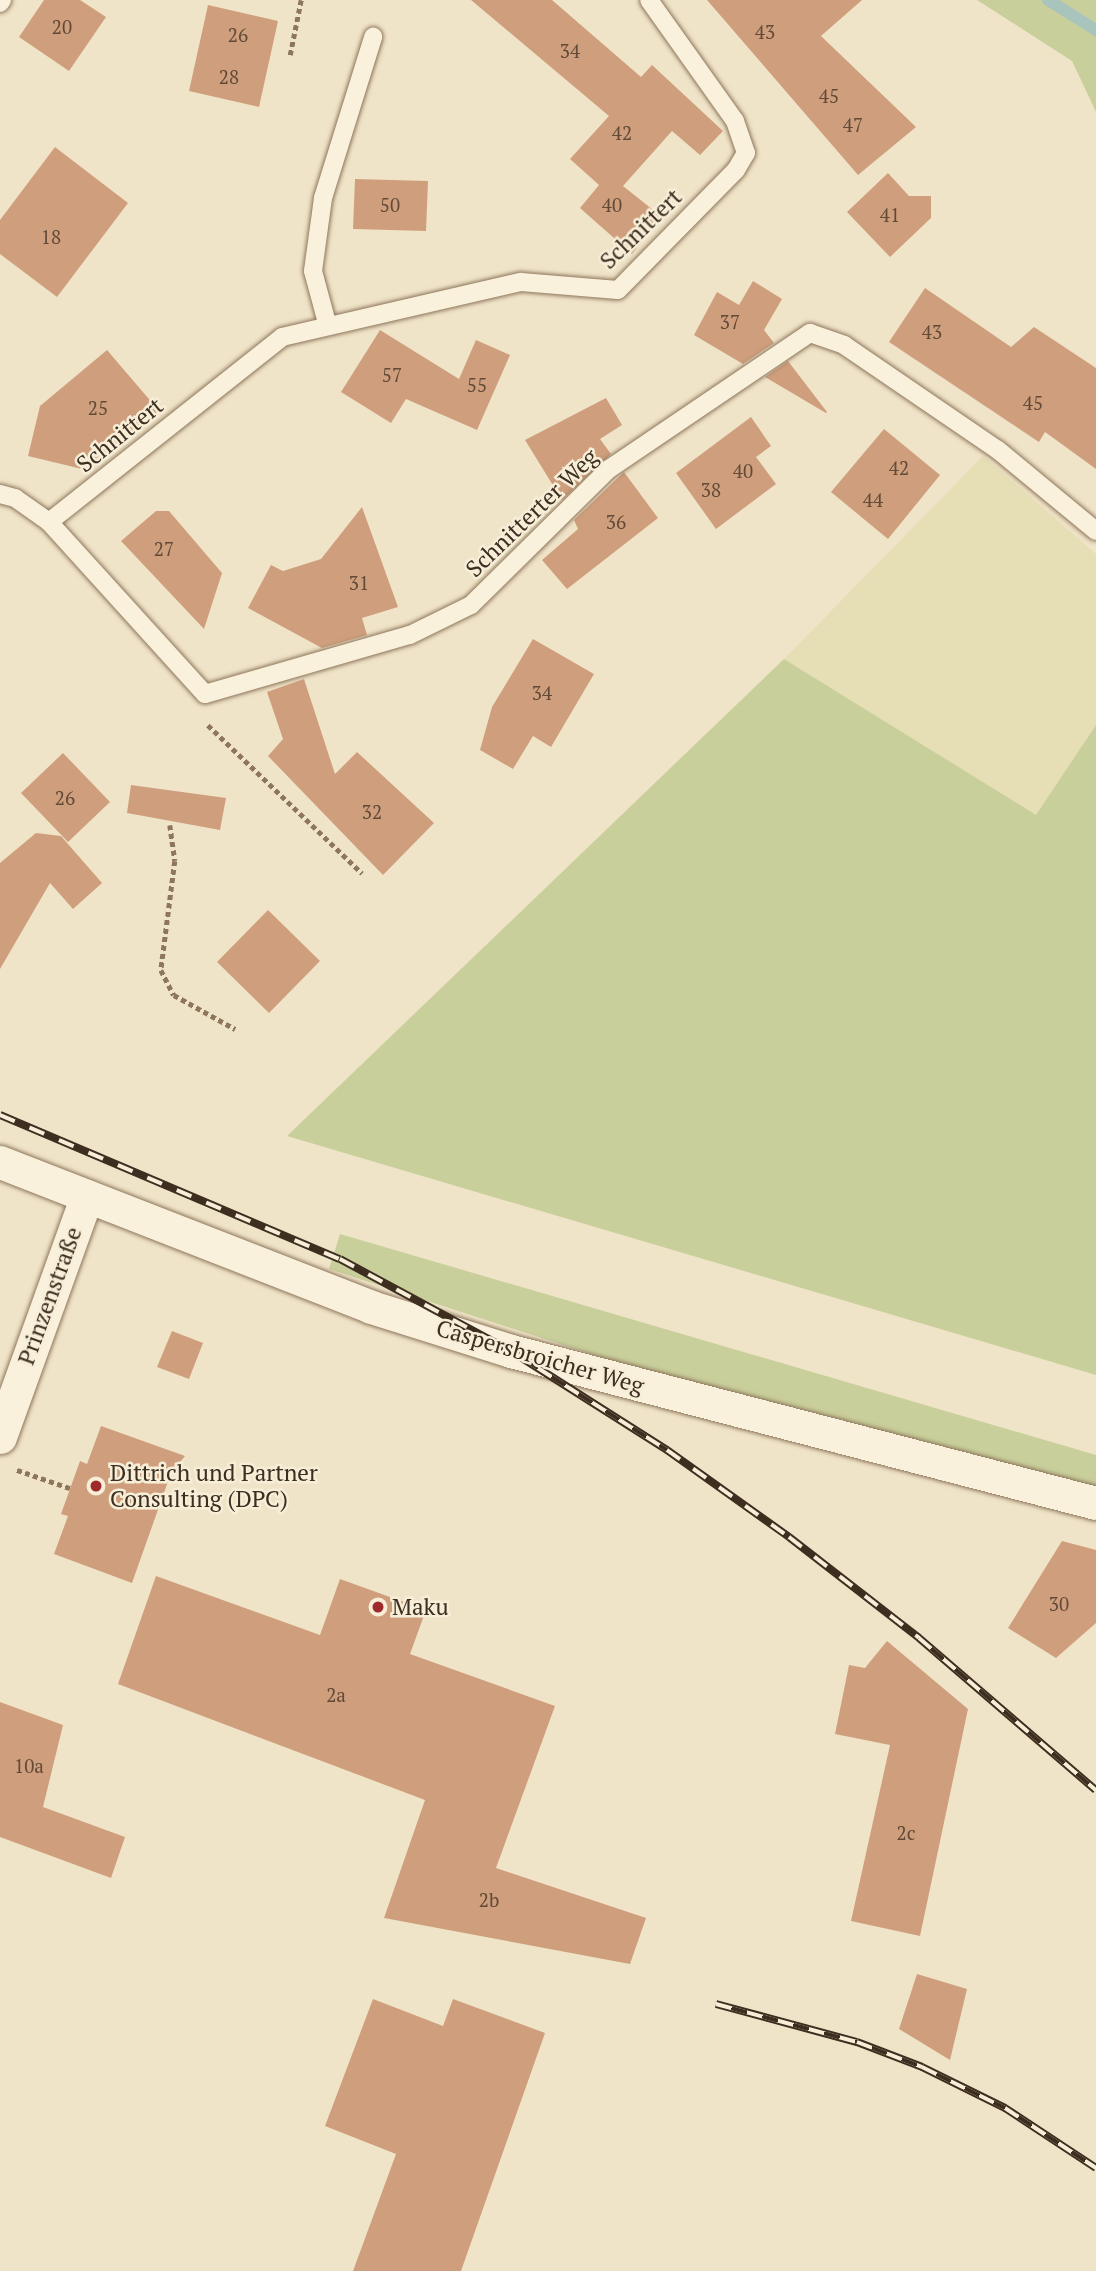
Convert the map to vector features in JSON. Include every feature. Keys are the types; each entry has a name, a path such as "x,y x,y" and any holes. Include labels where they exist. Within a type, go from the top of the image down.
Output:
{"street":[{"name":"Caspersbroicher Weg","path":"0,1162 371,1307 511,1351 1096,1503"},
{"name":"Prinzenstraße","path":"0,1437 87,1196"}],"lane":[{"name":"Schnittert","path":"50,522 282,337 327,323 521,282 557,282 599,292 618,290 746,153 735,121 649,0"},
{"path":"327,323 313,271 323,198 373,37"},
{"name":"Schnitterter Weg","path":"0,494 15,498 50,522 205,694 410,635 471,605 609,469 794,340 819,332 998,450 1096,531"}],"path":[{"path":"290,55 302,0"},
{"path":"197,714 362,873"},
{"path":"170,825 175,861 161,971 174,995 235,1029"},
{"path":"12,1468 70,1488"}],"shaded area":[{"path":"983,456 1096,554 1096,725 1037,816 784,659"}],"green space":[{"path":"977,0 1096,0 1096,112 1072,61"},
{"path":"784,659 1036,815 1096,725 1096,1375 287,1136"},
{"path":"340,1234 1096,1455 1096,1488 622,1364 329,1269"}],"building":[{"path":"44,0 80,0 106,17 69,71 19,37"},
{"path":"471,0 552,0 641,77 652,65 723,131 700,155 672,131 623,186 662,217 632,254 580,208 599,185 570,159 609,116"},
{"path":"707,0 862,0 821,36 916,127 858,175"},
{"path":"208,5 278,21 259,107 189,91"},
{"path":"55,147 128,203 57,297 0,254 0,220"},
{"path":"888,173 909,196 931,196 931,218 890,257 847,212"},
{"path":"355,179 428,181 426,231 353,229"},
{"path":"753,281 782,299 764,330 774,343 743,364 694,335 717,292 739,305"},
{"path":"925,288 1011,347 1034,327 1096,368 1096,469 1045,432 1039,442 889,342"},
{"path":"380,330 459,379 476,340 510,355 477,430 406,399 391,423 341,392"},
{"path":"107,350 160,412 82,469 28,456 40,406"},
{"path":"788,361 827,412 826,413 765,377"},
{"path":"606,398 622,425 600,439 611,454 562,500 525,440"},
{"path":"751,417 771,446 756,457 776,484 716,529 676,473"},
{"path":"884,429 940,475 888,539 831,492"},
{"path":"624,472 658,518 567,589 542,560 578,529 574,520"},
{"path":"362,507 398,607 362,618 367,635 322,648 248,608 271,565 283,571 321,559"},
{"path":"156,511 169,511 222,573 204,629 121,541"},
{"path":"533,639 594,674 551,747 533,736 513,769 480,750 492,707"},
{"path":"304,679 335,774 357,752 434,823 383,875 268,756 283,739 267,692"},
{"path":"63,753 110,802 68,842 21,793"},
{"path":"131,785 226,798 220,830 127,813"},
{"path":"36,833 61,836 102,883 73,909 50,883 0,969 0,863"},
{"path":"268,910 320,961 269,1013 217,962"},
{"path":"172,1331 203,1343 189,1379 157,1367"},
{"path":"101,1426 185,1456 171,1473 132,1583 54,1554 68,1516 61,1514 80,1461 87,1464"},
{"path":"1062,1541 1096,1550 1096,1623 1056,1658 1008,1628"},
{"path":"156,1576 320,1635 340,1579 426,1610 410,1654 555,1706 496,1868 646,1918 630,1964 384,1918 425,1800 118,1684"},
{"path":"887,1641 968,1709 920,1936 851,1921 890,1745 835,1734 849,1665 865,1668"},
{"path":"0,1702 63,1725 43,1807 125,1837 111,1878 0,1837"},
{"path":"917,1974 967,1989 950,2060 899,2029"},
{"path":"373,1999 443,2026 453,1999 545,2033 461,2271 353,2271 396,2154 325,2126"}],"waterway":[{"path":"1048,0 1096,30"}],"railway":[{"path":"0,1115 340,1259 511,1351 667,1450 789,1537 919,1638 1096,1790"},
{"path":"716,2004 857,2042 922,2067 1005,2108 1096,2168"}],"place":[{"name":"Dittrich und Partner Consulting (DPC)","path":"96,1486"},
{"name":"Maku","path":"378,1607"}]}
